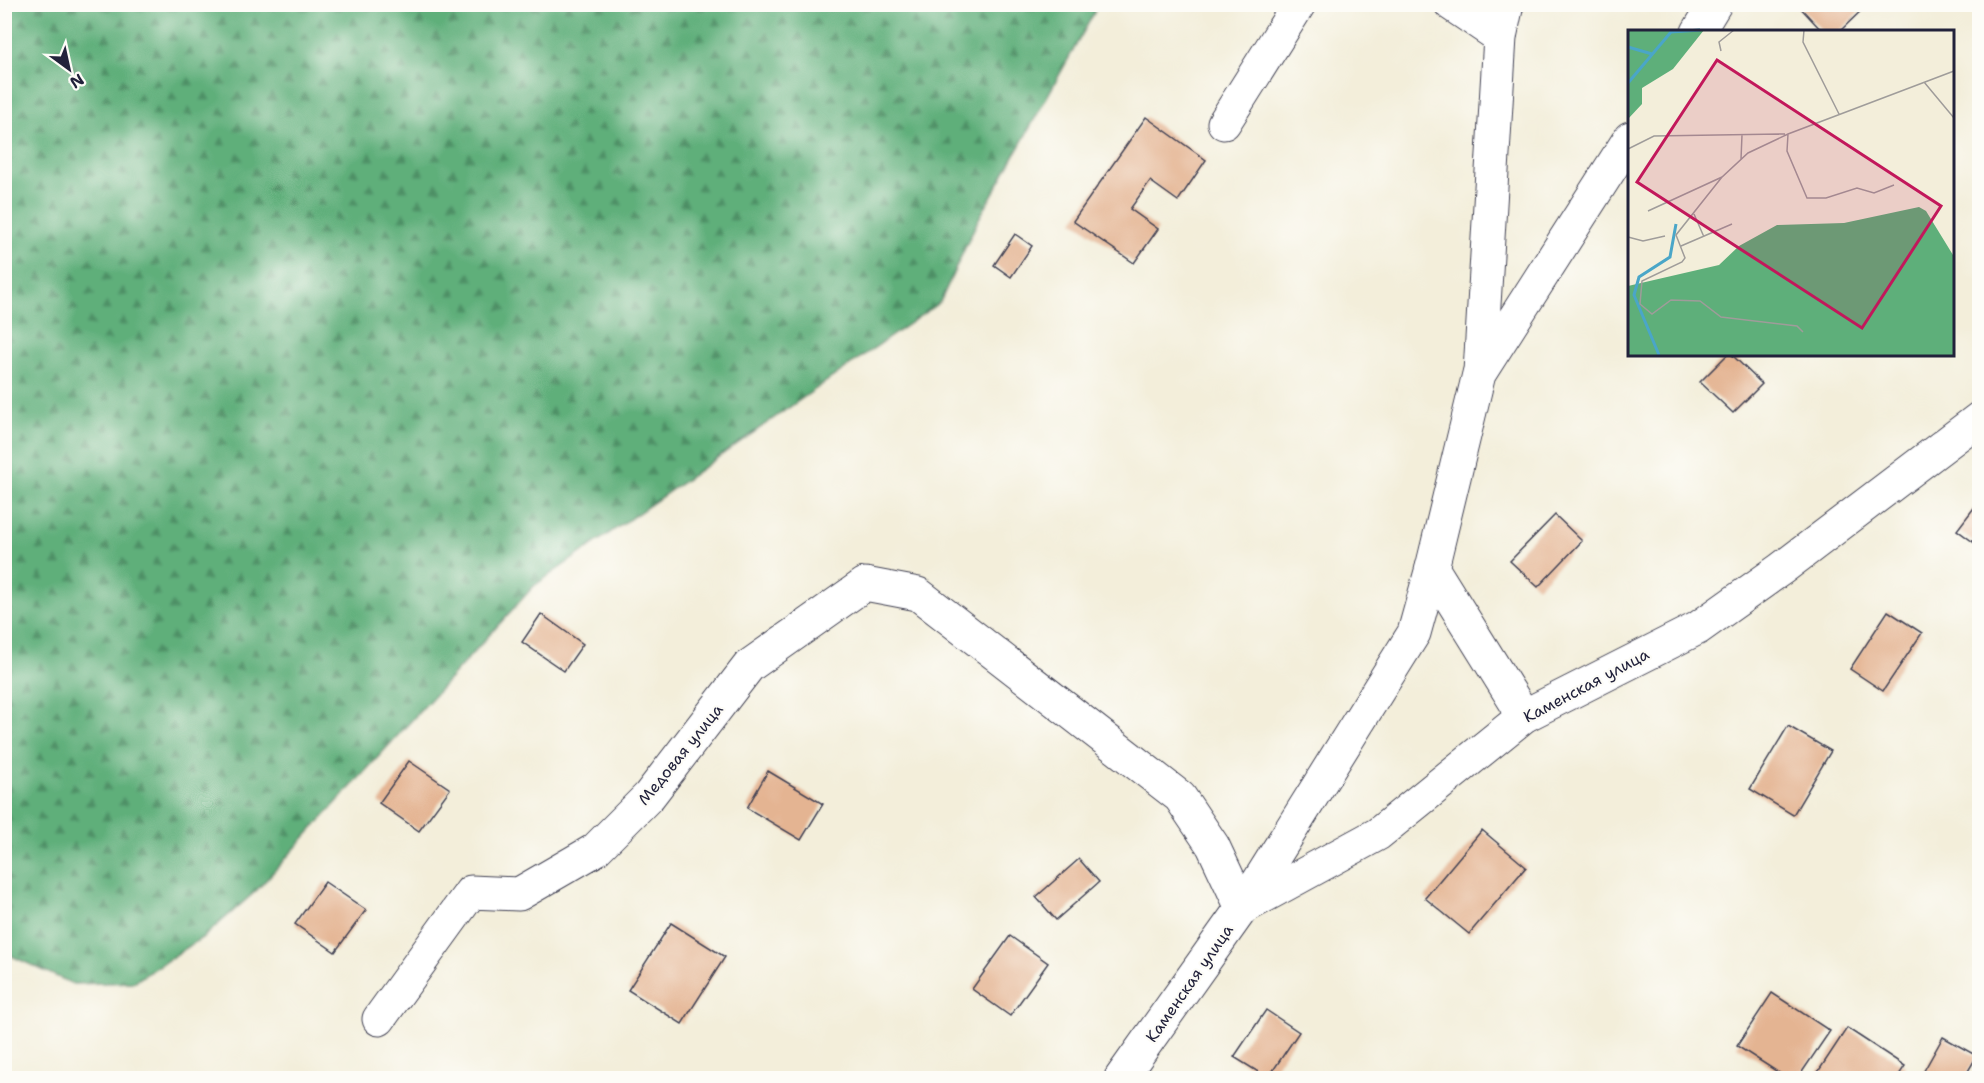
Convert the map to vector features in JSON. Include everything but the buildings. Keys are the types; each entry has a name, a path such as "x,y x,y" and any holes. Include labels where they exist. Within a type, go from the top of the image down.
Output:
{"street":[{"path":"1224,123 1299,4"},
{"path":"1451,4 1500,37"},
{"path":"1242,908 1414,633 1479,374 1500,37 1507,4"},
{"path":"1699,30 1715,4"},
{"path":"1479,374 1628,141"},
{"name":"Каменская улица","path":"1121,1078 1242,908 1378,834 1524,716 1698,628 1980,418"},
{"path":"1432,568 1524,716"},
{"name":"Медовая улица","path":"379,1018 471,892 519,894 595,850 650,796 749,666 865,584 918,594 1180,797 1213,846 1242,908"}],"green space":[{"path":"5,4 1096,5 1094,13 977,222 940,302 534,586 256,891 205,936 134,982 73,984 5,953"}]}
